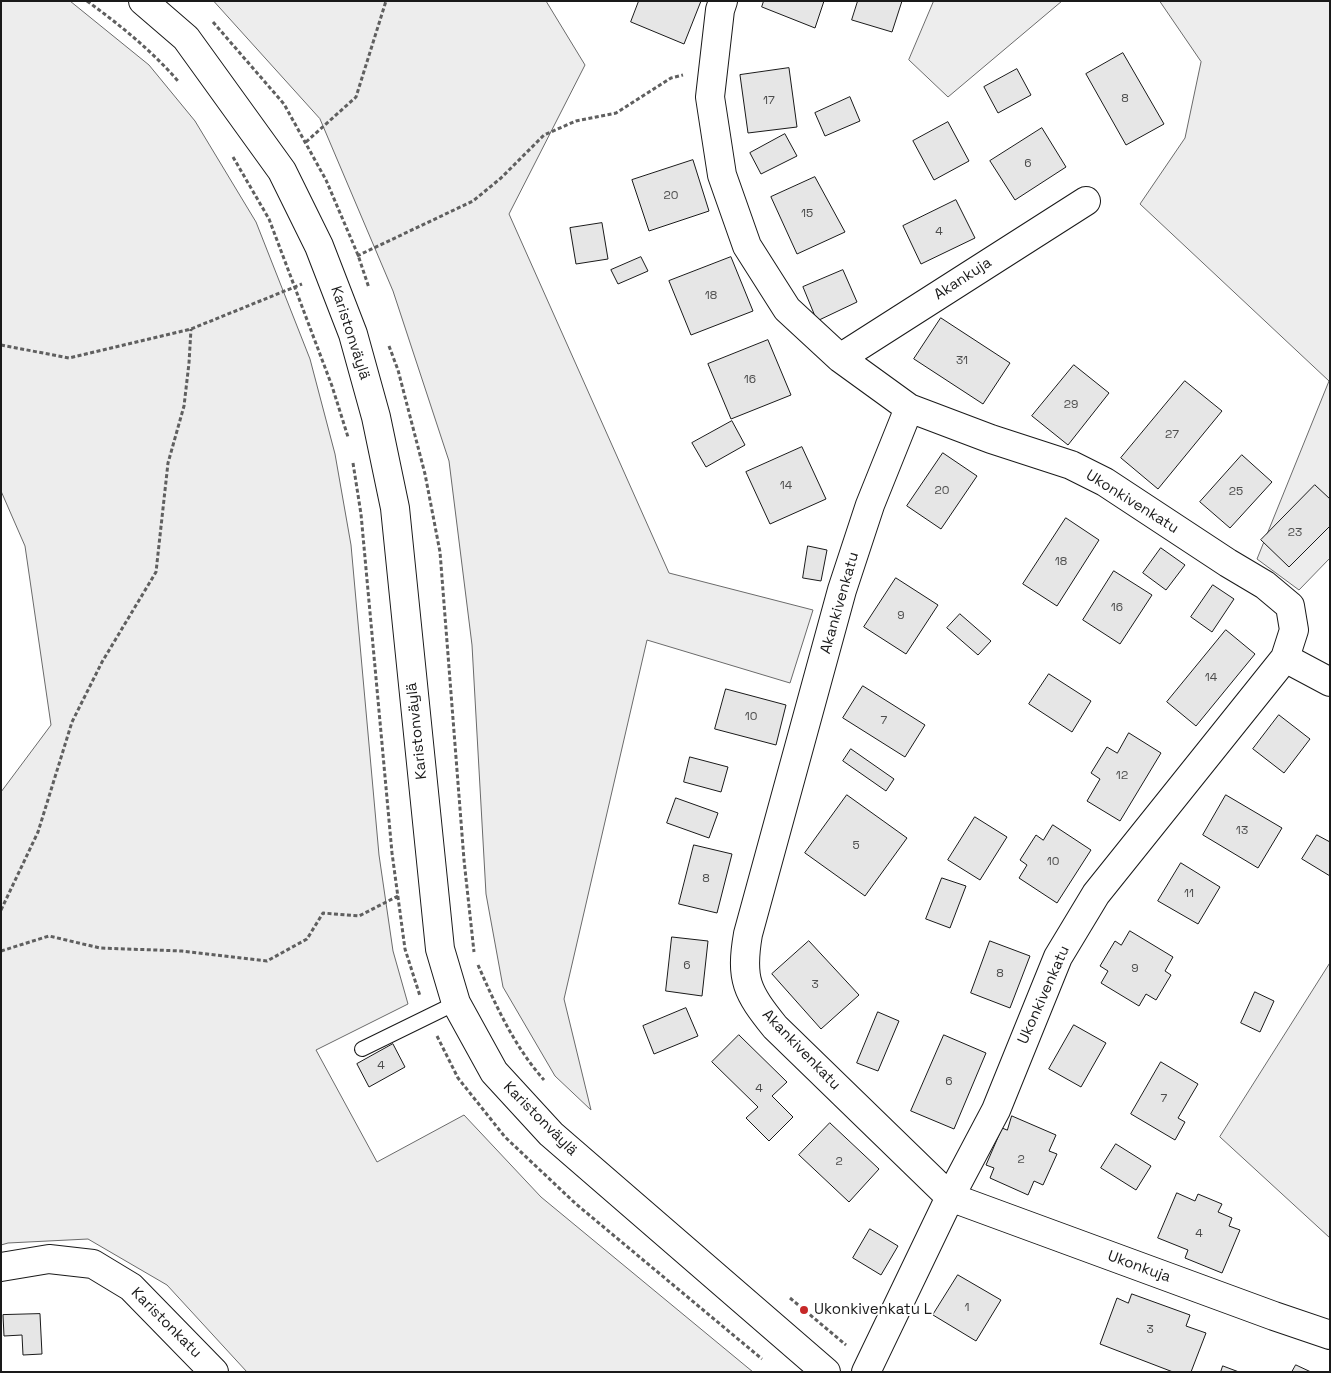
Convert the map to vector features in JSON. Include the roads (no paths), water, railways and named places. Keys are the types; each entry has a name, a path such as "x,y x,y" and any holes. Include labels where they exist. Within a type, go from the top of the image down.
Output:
{"street":[{"name":"Karistonväylä","path":"143,1 186,38 282,171 320,246 353,334 376,417 395,508 440,949 456,1002 494,1072 551,1134 826,1372"},
{"path":"723,1 720,10 710,97 722,175 747,246 787,309 840,358 909,408"},
{"name":"Akankuja","path":"840,358 1086,201"},
{"name":"Ukonkivenkatu","path":"869,1368 950,1198 996,1110 1058,957 1096,894 1285,658 1294,630 1290,606 1265,585 1228,563 1105,482 1071,465 991,439 909,408"},
{"name":"Akankivenkatu","path":"909,408 870,505 842,590 748,934 744,959 748,986 757,1005 775,1027 950,1198"},
{"path":"1285,658 1330,682"},
{"name":"Ukonkuja","path":"950,1198 1330,1335"},
{"name":"Karistonkatu","path":"1,1267 50,1259 93,1264 131,1287 214,1372"}],"lane":[{"path":"362,1049 456,1002"}],"place":[{"name":"Ukonkivenkatu L","path":"804,1310"}]}
